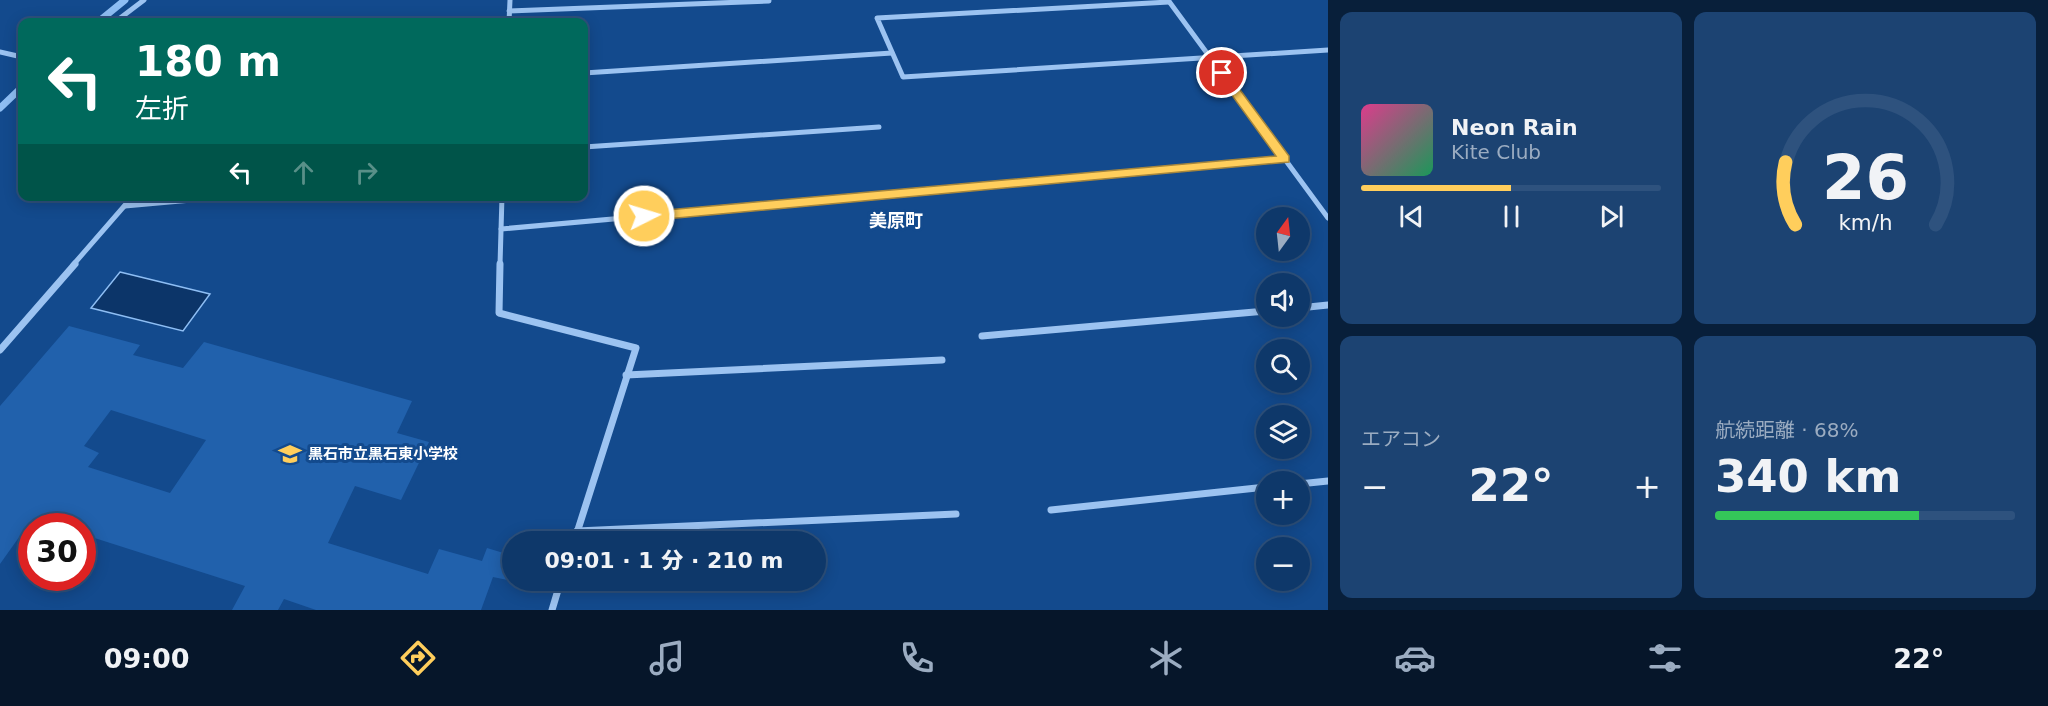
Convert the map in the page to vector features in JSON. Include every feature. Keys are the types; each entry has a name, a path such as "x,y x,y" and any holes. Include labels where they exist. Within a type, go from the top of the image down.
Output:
{"street":[{"path":"120,18 144,0"},
{"path":"509,18 510,0"},
{"path":"509,11 769,1"},
{"path":"1328,50 1209,56 903,77 877,18 1169,1 1209,56 1328,218"},
{"path":"0,52 18,56"},
{"path":"588,73 892,53"},
{"path":"588,147 879,127"},
{"path":"501,229 1285,159"},
{"path":"0,350 128,201"},
{"path":"124,206 180,201"},
{"path":"502,201 500,313 636,348 577,531 956,514"},
{"path":"1310,307 1328,305"},
{"path":"982,336 1256,312"},
{"path":"626,375 942,360"},
{"path":"1310,483 1328,481"},
{"path":"1052,510 1256,488"},
{"path":"552,610 558,591"}],"water":[{"path":"120,272 210,294 183,331 91,308"}],"building":[{"path":"69,326 140,345 133,355 183,368 204,342 412,401 397,433 429,442 401,500 355,486 328,543 428,574 439,549 482,561 487,548 502,553 502,579 493,577 481,610 316,610 284,599 278,610 232,610 245,586 96,538 96,513 18,513 18,539 0,564 0,406","holes":["111,410 206,440 170,493 88,467 99,453 84,446"]}],"waterway":[{"path":"103,18 125,0"},
{"path":"0,108 18,91"}],"place":[{"name":"黒石市立黒石東小学校","path":"290,454"}],"district":[{"name":"美原町","path":"896,221"}],"route":[{"path":"644,216 1285,159 1222,73"}]}
